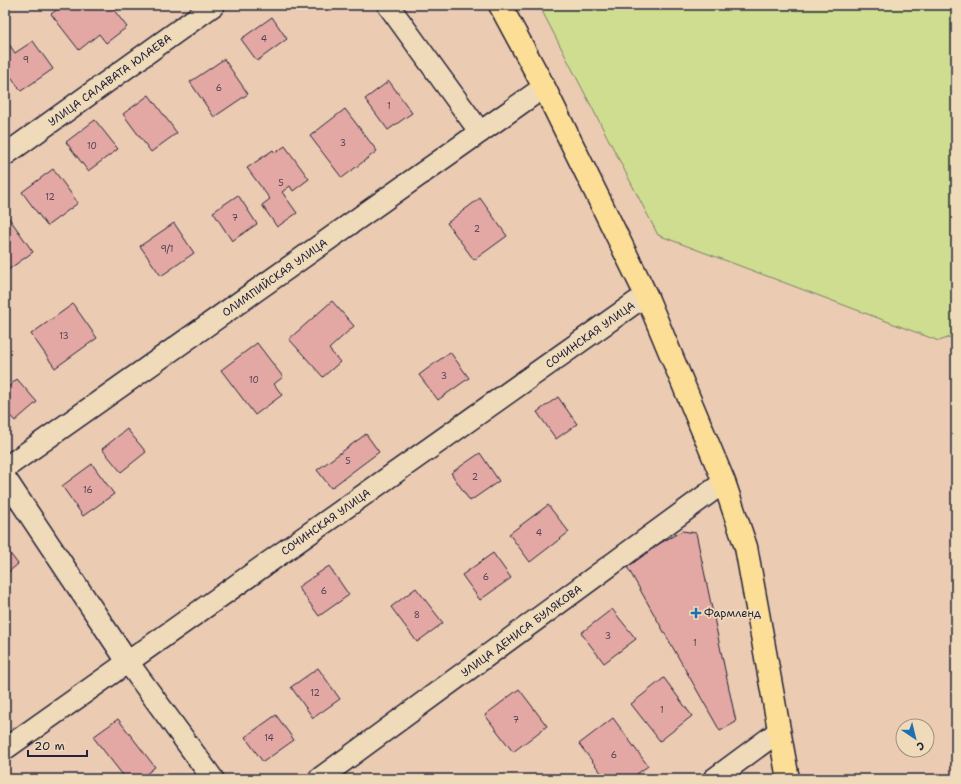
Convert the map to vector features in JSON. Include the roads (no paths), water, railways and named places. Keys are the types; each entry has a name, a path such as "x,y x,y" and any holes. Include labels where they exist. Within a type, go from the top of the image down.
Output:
{"main road":[{"path":"500,5 544,87 646,294 724,482 746,546 788,779"}],"street":[{"name":"УЛИЦА САЛАВАТА ЮЛАЕВА","path":"5,154 214,5"},
{"path":"388,5 480,132"},
{"name":"ОЛИМПИЙСКАЯ УЛИЦА","path":"5,468 544,87"},
{"name":"СОЧИНСКАЯ УЛИЦА","path":"5,749 646,294"},
{"path":"5,478 127,661 214,779"},
{"name":"УЛИЦА ДЕНИСА БУЛЯКОВА","path":"319,779 724,482"},
{"path":"714,779 779,731"}],"place":[{"name":"Фармленд","path":"696,613"}]}
